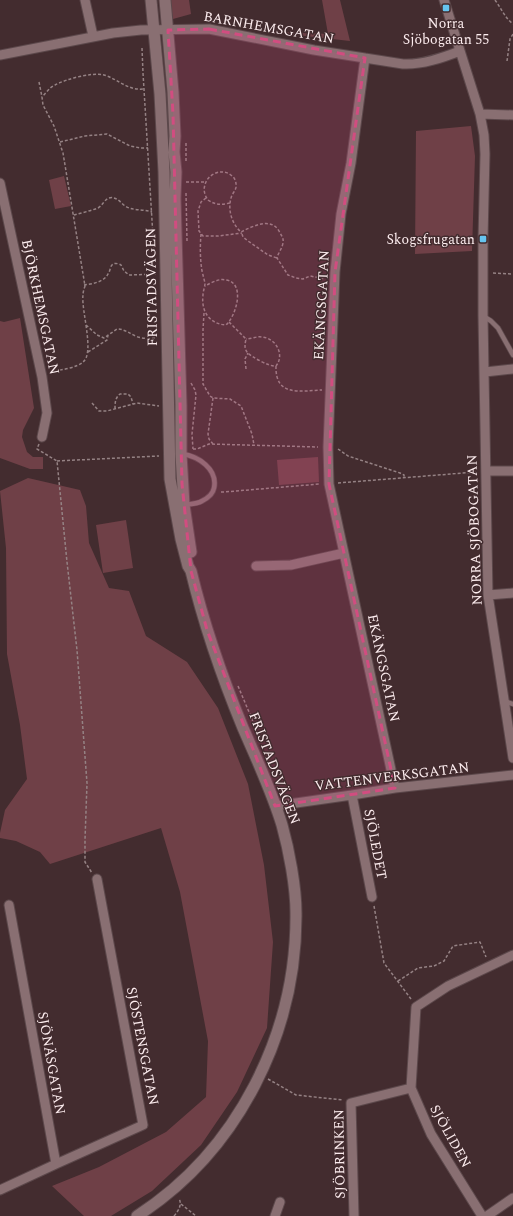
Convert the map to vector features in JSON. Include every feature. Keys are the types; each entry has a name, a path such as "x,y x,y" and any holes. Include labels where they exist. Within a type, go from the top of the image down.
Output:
{"street":[{"path":"85,0 93,36"},
{"name":"FRISTADSVÄGEN","path":"137,1216 172,1190 200,1163 227,1130 266,1077 287,998 295,942 296,913 289,857 282,826 276,806 243,727 207,630 191,571 188,566 164,455 167,275 160,94 152,0"},
{"name":"FRISTADSVÄGEN","path":"165,0 173,92 175,136 174,152 176,172 181,405 180,454 184,505 192,564 191,571"},
{"name":"NORRA SJÖBOGATAN","path":"444,0 480,114 484,135 483,316 488,595 509,702 513,758"},
{"name":"BARNHEMSGATAN","path":"0,54 113,33 154,30 209,29 314,50 413,64 447,56 460,51"},
{"name":"EKÄNGSGATAN","path":"365,58 351,163 341,214 335,282 328,447 329,484 395,788"},
{"path":"480,114 513,115"},
{"name":"BJÖRKHEMSGATAN","path":"0,184 42,374 47,413 42,437"},
{"path":"485,372 513,369"},
{"path":"486,471 513,471"},
{"path":"256,566 291,565 344,553"},
{"path":"488,595 513,593"},
{"name":"VATTENVERKSGATAN","path":"276,806 352,796 395,788 513,775"},
{"name":"SJÖLEDET","path":"352,796 372,897"},
{"name":"SJÖSTENSGATAN","path":"56,1164 144,1125 97,879"},
{"name":"SJÖNÄSGATAN","path":"9,905 56,1164"},
{"path":"416,1007 448,986 513,955"},
{"name":"SJÖLIDEN","path":"416,1007 411,1088 431,1134 482,1216"},
{"name":"SJÖBRINKEN","path":"354,1216 351,1103 411,1088"},
{"path":"0,1190 56,1164"},
{"path":"487,1216 513,1198"},
{"path":"275,1216 280,1202"}],"lane":[{"path":"483,316 498,328 513,355"},
{"path":"164,455 189,455 211,470 215,480 214,490 208,498 200,502 184,505"}],"path":[{"path":"495,0 507,20 513,24"},
{"path":"507,61 510,39 513,34"},
{"path":"142,48 155,257"},
{"path":"42,97 54,85 67,80 96,74 103,75 139,90 144,89"},
{"path":"39,82 42,105 54,126 63,153 84,285 82,296 88,352 83,363 73,367 42,374"},
{"path":"60,142 85,136 107,134 130,146 148,148"},
{"path":"185,139 186,167"},
{"path":"230,202 222,205 212,203 206,198 204,191 206,182 216,173 227,172 231,175 236,184 229,209 232,219 242,233 243,237 248,242 268,255 277,258 288,275 303,279 310,276 335,282"},
{"path":"186,180 186,182 206,182"},
{"path":"186,189 187,241"},
{"path":"74,215 97,208 109,198 118,200 133,210 145,210 152,212"},
{"path":"206,198 201,202 198,211 200,231 202,234 200,250 205,286 202,296 204,312 203,384 210,396 213,398 230,399 241,406 252,434 254,445"},
{"path":"202,234 203,236 218,236 242,233 263,224 276,226 282,237 283,243 277,258"},
{"path":"84,285 93,284 101,280 108,275 112,265 114,264 121,265 124,271 129,275 156,274 156,276"},
{"path":"483,272 513,274"},
{"path":"204,312 213,322 226,325 229,322 238,295 232,282 226,279 214,281 205,286"},
{"path":"229,322 246,339"},
{"path":"86,325 97,335 104,338 116,328 122,329 144,339 157,338"},
{"path":"88,352 107,340 108,335"},
{"path":"246,339 261,336 273,341 278,347 281,353 276,366 276,375 283,387 289,390 297,391 330,390"},
{"path":"246,339 245,347 248,353 271,366 276,366"},
{"path":"246,369 245,359 248,353"},
{"path":"190,382 196,395 192,434 193,449 209,444 328,447 338,449 348,456 400,473 404,475 404,477"},
{"path":"115,410 116,400 120,394 128,394 131,397 133,404"},
{"path":"213,398 208,434 209,439 214,444"},
{"path":"92,403 99,411 115,410 137,403 159,406"},
{"path":"42,437 37,449 57,461 164,455"},
{"path":"57,461 77,650 87,783 85,862 97,879"},
{"path":"214,490 224,492 486,471"},
{"path":"237,684 262,743"},
{"path":"372,897 384,963 416,1007"},
{"path":"398,981 418,968 434,966 444,962 453,946 465,944 480,942 490,966"},
{"path":"266,1077 296,1095 342,1100 351,1103"},
{"path":"174,1216 179,1210 180,1204 178,1197 175,1200"},
{"path":"180,1204 196,1216"}],"highlighted area":[{"path":"209,29 365,58 335,272 329,484 395,788 275,806 207,630 191,571 182,484 173,114 168,30"}],"shaded area":[{"path":"169,0 189,0 191,14 173,19"},
{"path":"322,0 340,0 350,41 251,30 328,34"},
{"path":"471,126 475,156 472,251 415,254 416,131"},
{"path":"64,176 71,206 55,209 49,180"},
{"path":"20,318 34,408 23,430 22,437 27,452 33,457 43,457 43,469 30,469 0,458 0,321 4,322"},
{"path":"318,457 319,482 279,485 277,460"},
{"path":"28,478 80,490 86,506 89,543 109,588 129,591 146,636 187,662 218,708 248,784 264,865 273,942 267,1028 237,1092 201,1145 152,1191 111,1216 84,1216 52,1186 99,1167 166,1132 206,1097 208,1041 180,892 161,828 50,864 40,852 16,841 0,838 5,810 27,779 20,725 7,654 6,548 0,491"},
{"path":"126,520 133,568 103,573 96,525"}],"place":[{"name":"Norra Sjöbogatan 55","path":"446,8"},
{"name":"Skogsfrugatan","path":"483,239"}]}
